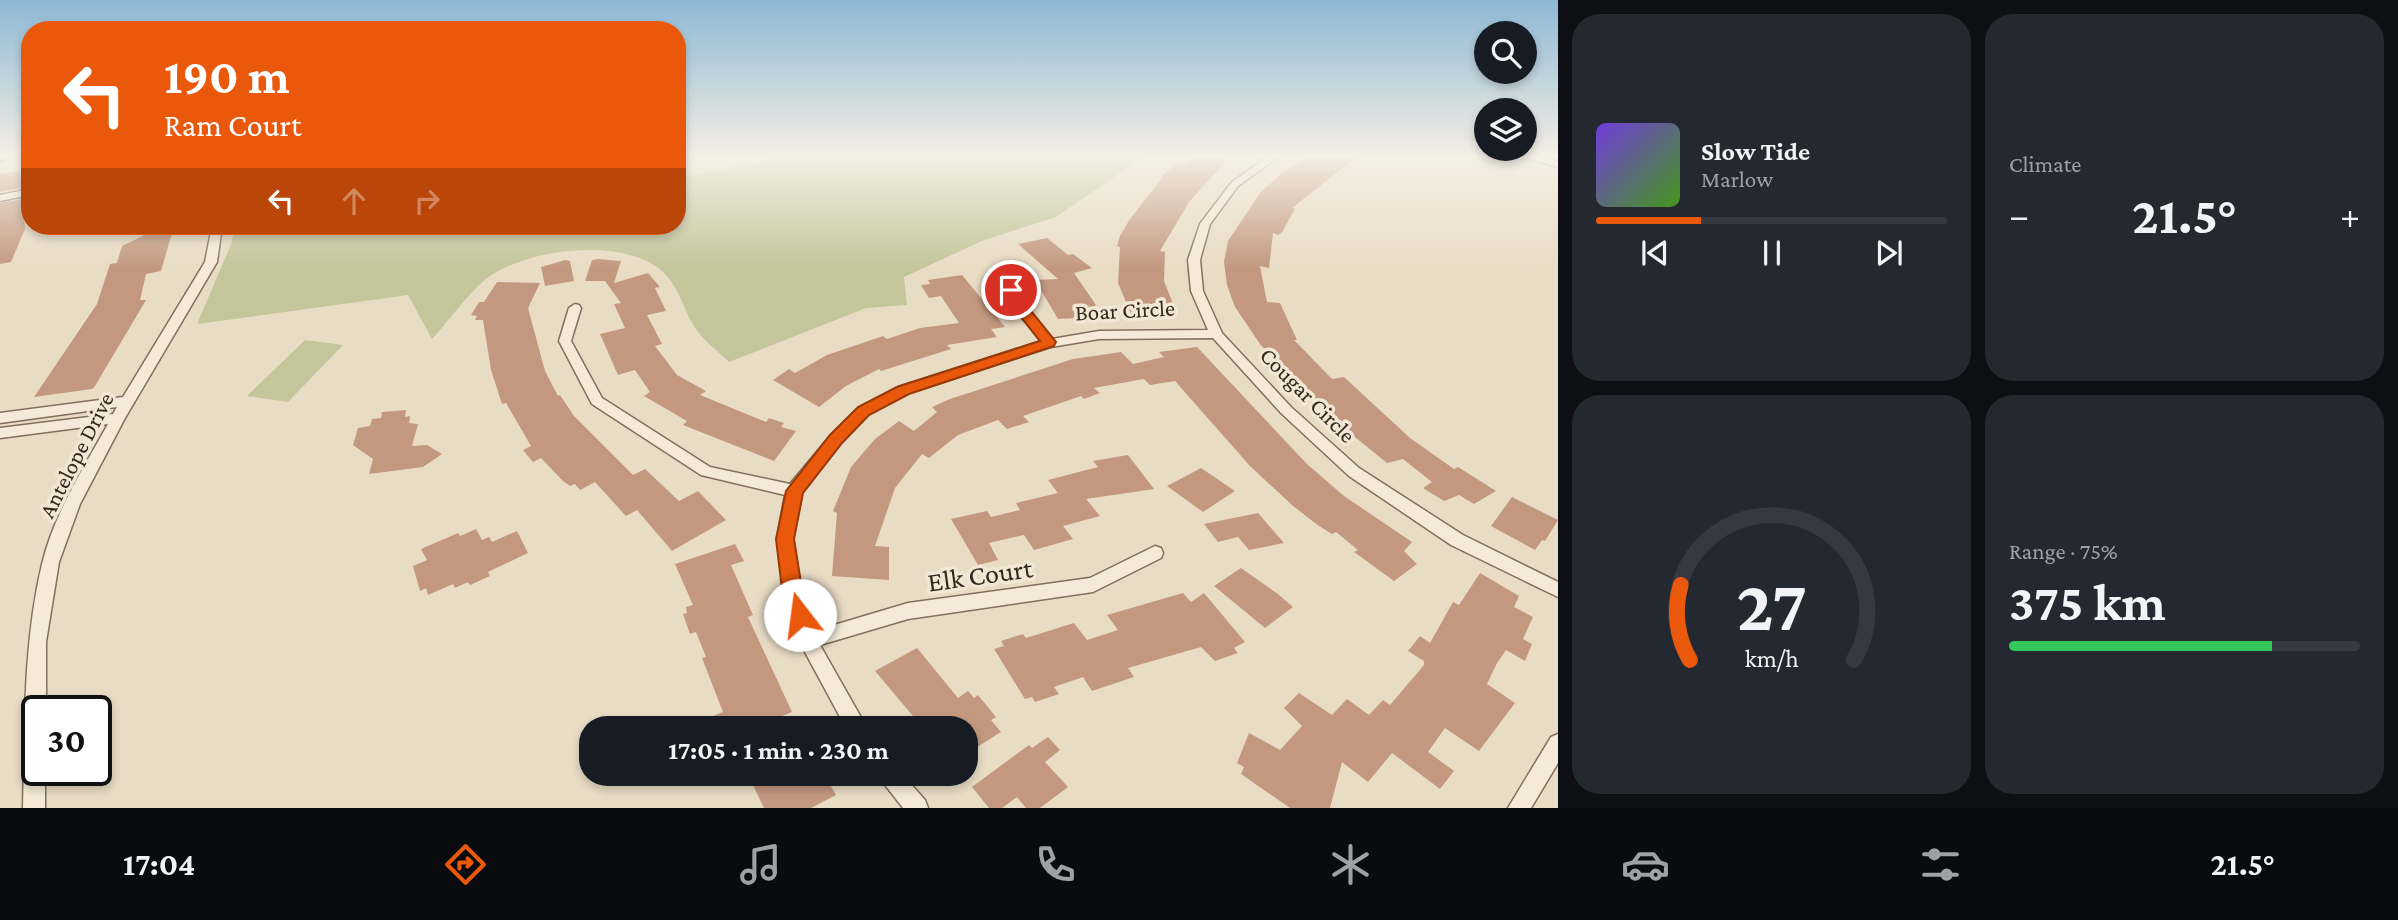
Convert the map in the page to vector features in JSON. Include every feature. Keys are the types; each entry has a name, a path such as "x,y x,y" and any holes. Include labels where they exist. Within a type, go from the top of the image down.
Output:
{"street":[{"path":"0,198 21,194"},
{"name":"Cougar Circle","path":"1228,194 1205,224 1194,260 1197,290 1216,334 1286,410 1354,472 1457,540 1558,590"},
{"name":"Antelope Drive","path":"34,808 37,642 51,562 72,504 118,418 211,262 216,235"},
{"path":"1002,272 1020,307 1049,342"},
{"path":"575,308 565,341 597,401 706,471 794,491"},
{"name":"Boar Circle","path":"850,716 808,641 792,589 785,539 794,491 836,439 864,411 903,390 1049,342 1099,335 1216,334"},
{"path":"0,418 129,401"},
{"path":"0,433 118,418"},
{"name":"Elk Court","path":"808,641 908,611 1093,585 1155,553"},
{"path":"1519,808 1558,744"},
{"path":"899,786 917,808"}],"green space":[{"path":"686,194 1090,194 1056,217 984,240 904,277 907,305 866,308 729,362 695,328 676,290 663,272 646,261 626,254 602,251 553,253 508,266 490,276 476,289 432,339 408,295 197,324 233,235 686,235"},
{"path":"305,340 343,345 288,402 247,396"}],"building":[{"path":"1150,194 1196,194 1160,251 1165,252 1164,281 1176,311 1159,310 1163,318 1132,316 1118,283 1120,247 1117,246 1130,219"},
{"path":"1260,194 1310,194 1292,208 1295,209 1282,232 1278,235 1273,233 1269,268 1260,266 1267,302 1280,303 1297,340 1294,340 1332,379 1344,377 1410,438 1454,469 1458,467 1496,491 1474,504 1459,495 1444,501 1423,488 1432,482 1403,459 1387,463 1350,433 1279,365 1260,344 1235,307 1227,285 1224,262 1228,241"},
{"path":"21,199 22,235 11,262 0,264 0,203"},
{"path":"171,235 161,271 146,274 140,300 146,300 95,386 92,389 34,397 97,304 110,264 117,263 122,246 143,236"},
{"path":"1047,238 1068,255 1073,254 1092,268 1074,273 1096,305 1092,308 1088,305 1096,317 1058,319 1035,280 1058,279 1018,244"},
{"path":"592,260 621,261 614,283 648,273 660,287 655,288 666,311 647,315 662,344 655,346 677,375 706,391 700,395 766,422 769,418 784,423 781,427 796,431 774,461 683,425 687,421 644,396 650,392 635,370 618,375 600,334 625,328 614,304 621,303 605,281 585,281"},
{"path":"570,261 574,281 545,286 541,267"},
{"path":"962,275 1005,327 991,329 997,337 947,345 951,349 881,371 879,369 846,386 819,407 773,380 789,369 795,373 827,355 883,336 887,339 920,328 959,323 941,296 929,298 921,285 930,284 928,280"},
{"path":"497,282 540,283 528,308 545,371 558,396 560,395 574,416 633,475 645,469 679,501 698,491 726,520 672,551 637,510 626,516 595,482 580,490 575,484 570,486 563,481 541,458 533,462 523,450 531,446 506,403 502,404 491,370 483,320 475,320 477,316 471,315 479,302 484,302"},
{"path":"1197,347 1307,464 1344,496 1412,542 1404,551 1417,564 1394,581 1354,552 1358,550 1336,532 1332,534 1293,506 1250,466 1175,381 1150,385 1144,379 1094,388 1100,393 1084,399 1081,396 1023,416 1029,422 1007,429 998,420 958,435 929,458 922,454 895,488 875,546 889,547 889,580 832,576 837,513 833,511 851,467 875,439 899,421 914,431 937,412 932,407 1073,359 1121,352 1133,364 1164,357 1159,352"},
{"path":"406,410 405,417 410,416 409,423 418,424 412,446 427,445 442,454 423,467 369,474 373,459 353,445 358,428 370,426 372,419 381,418 382,412"},
{"path":"1128,455 1154,489 1086,499 1100,516 1063,526 1073,539 1034,550 1024,535 989,543 998,560 978,565 951,519 987,511 991,517 1020,510 1016,503 1058,493 1048,480 1098,467 1093,461"},
{"path":"1201,468 1235,491 1203,512 1167,486"},
{"path":"1512,497 1558,520 1545,541 1542,540 1535,550 1491,526"},
{"path":"1258,513 1284,543 1249,550 1238,537 1218,542 1204,524"},
{"path":"476,529 482,540 489,537 492,542 517,531 528,553 488,572 490,576 470,585 468,582 455,588 453,584 428,595 426,588 420,591 413,566 427,560 421,549 458,533 460,536"},
{"path":"735,544 744,561 731,565 753,615 748,617 792,712 782,716 713,716 723,712 702,658 706,657 696,632 690,634 683,614 687,613 686,607 693,605 675,564"},
{"path":"1241,568 1293,607 1265,628 1214,586"},
{"path":"1480,573 1519,596 1514,607 1533,617 1523,639 1532,644 1525,661 1506,650 1497,663 1487,684 1515,703 1479,751 1445,728 1428,752 1454,771 1440,789 1392,753 1368,782 1342,762 1330,808 1290,808 1241,774 1244,767 1237,763 1249,733 1280,750 1302,726 1284,708 1299,693 1332,715 1347,699 1369,715 1383,700 1390,705 1424,665 1424,661 1408,651 1420,636 1430,643 1453,602 1459,605"},
{"path":"1183,593 1191,602 1204,593 1245,642 1234,648 1238,653 1215,661 1201,647 1128,668 1134,677 1092,691 1083,677 1054,687 1059,694 1035,702 1032,697 1025,699 994,649 1004,646 1001,641 1023,634 1026,638 1074,623 1087,640 1118,630 1107,615"},
{"path":"917,648 958,698 968,691 974,698 978,695 996,717 991,720 1001,732 978,747 978,716 913,716 875,671"},
{"path":"1048,737 1060,750 1045,762 1068,787 1040,808 1026,808 1017,797 1002,808 989,808 972,787 978,786 978,783 1029,745 1032,748"},
{"path":"753,786 831,786 836,795 811,808 764,808"}],"route":[{"path":"800,615 792,589 785,539 794,491 836,439 864,411 903,390 1049,342 1020,307 1011,290"}]}
